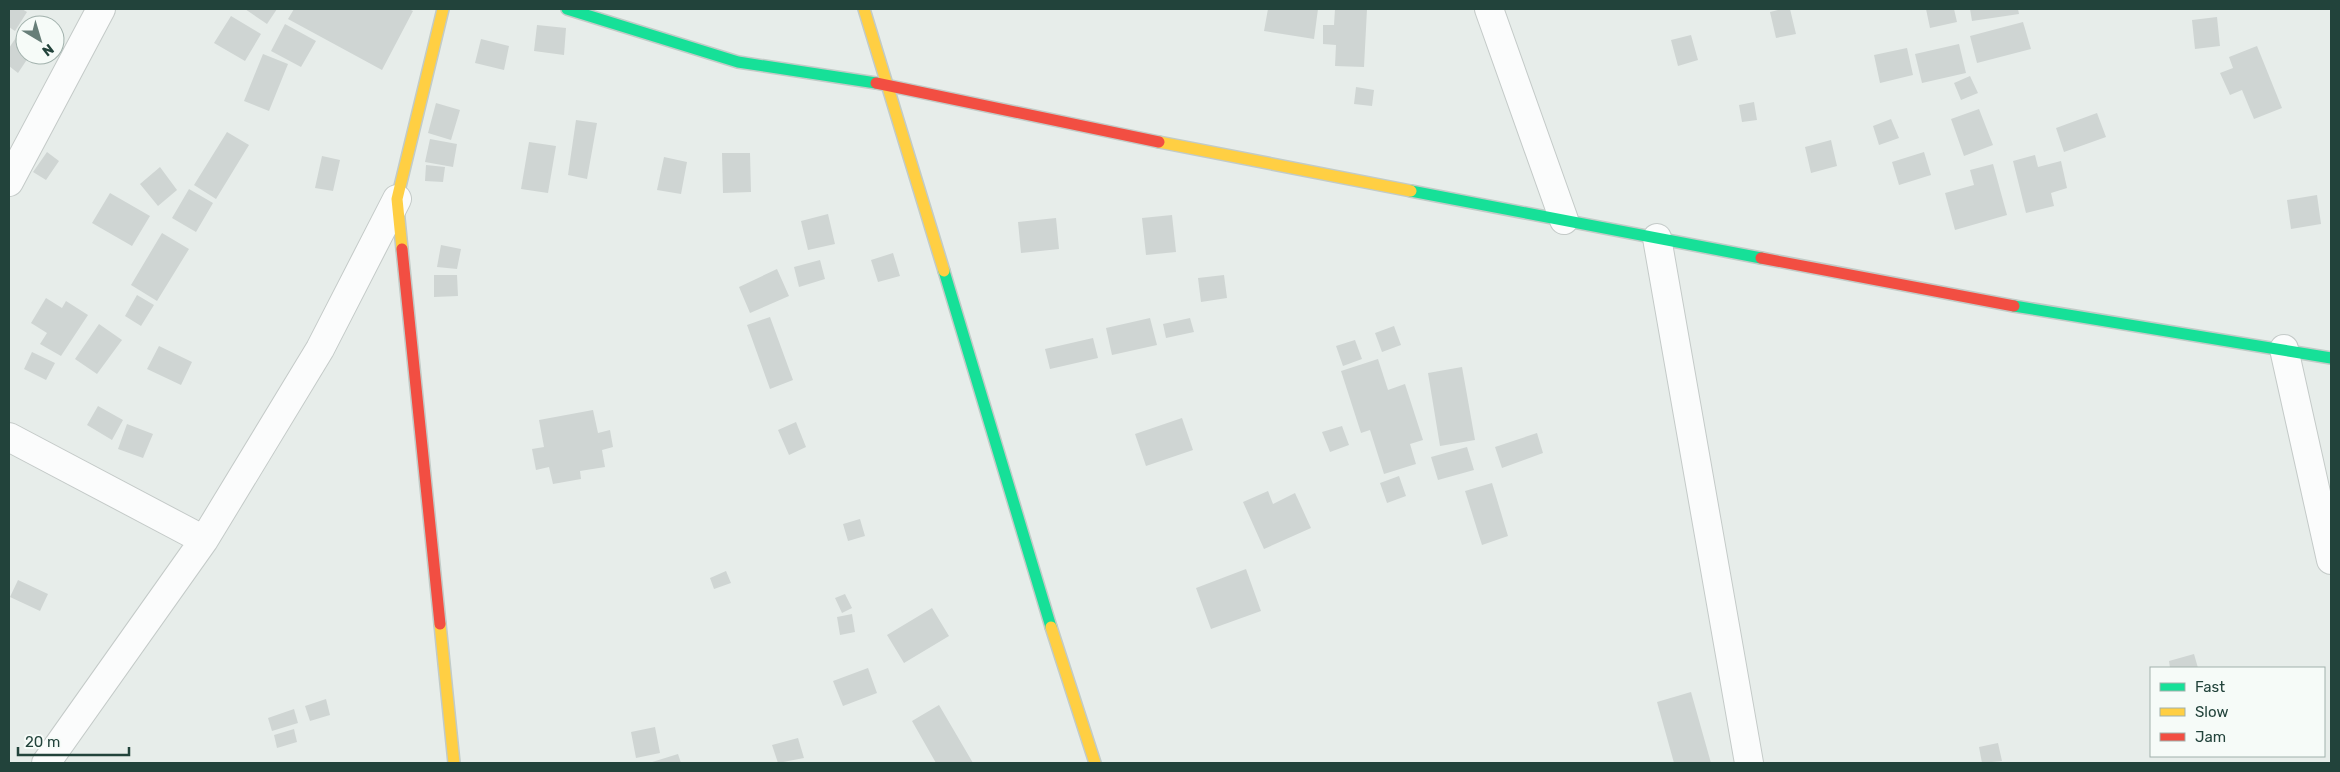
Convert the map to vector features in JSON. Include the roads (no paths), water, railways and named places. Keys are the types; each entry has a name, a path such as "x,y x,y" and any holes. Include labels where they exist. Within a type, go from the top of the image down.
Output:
{"street":[{"path":"9,182 101,9"},
{"path":"46,763 204,540 320,349 397,199 443,9"},
{"path":"567,9 738,62 890,86 1236,158 2008,305 2331,358"},
{"path":"864,9 890,86 1065,675 1095,763"},
{"path":"1489,9 1564,220"},
{"path":"397,199 454,763"},
{"path":"1657,238 1749,763"},
{"path":"2284,349 2331,560"},
{"path":"9,437 204,540"}]}
